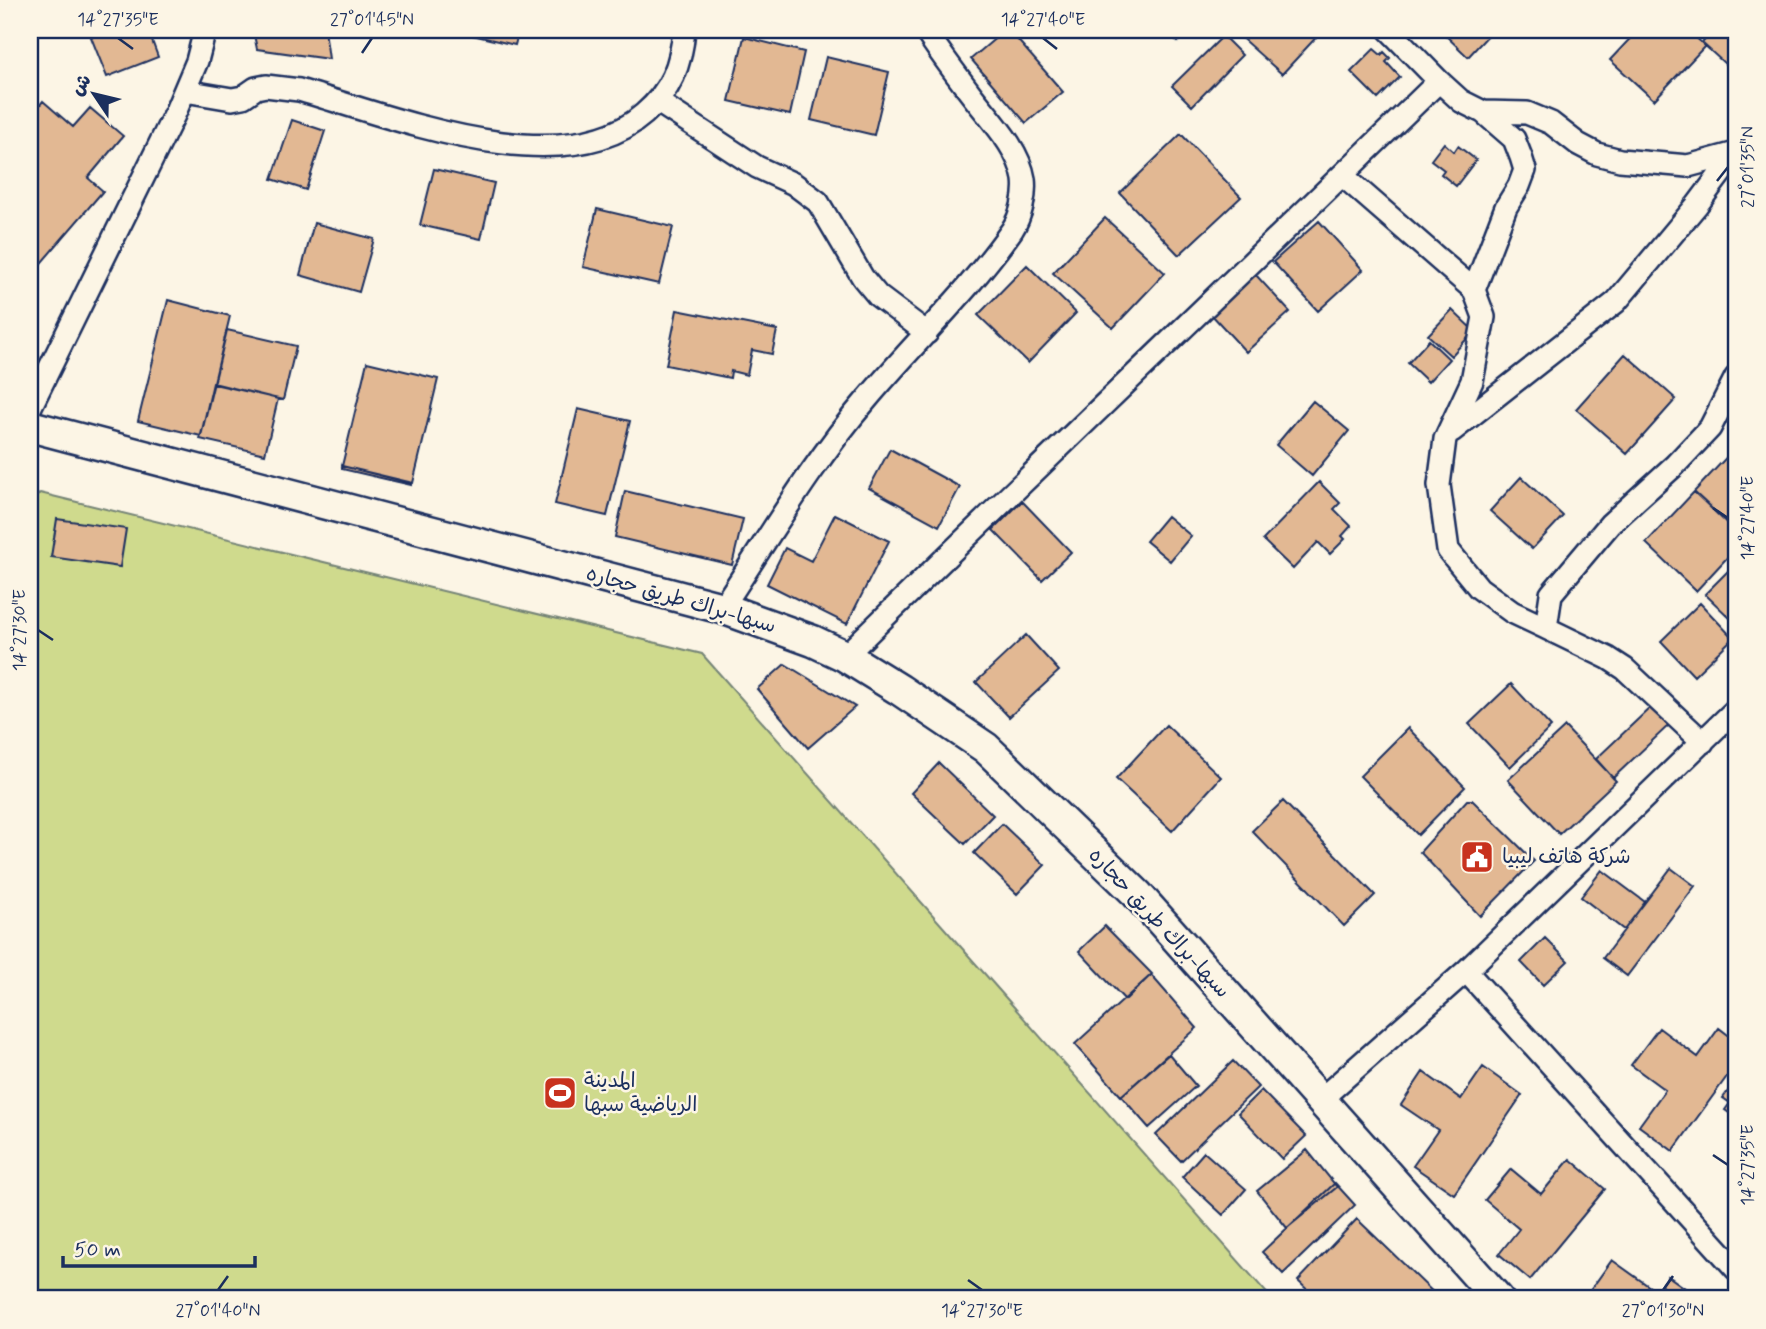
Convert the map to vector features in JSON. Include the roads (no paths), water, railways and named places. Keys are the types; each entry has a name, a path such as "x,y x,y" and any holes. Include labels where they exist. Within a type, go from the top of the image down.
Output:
{"main road":[{"name":"سبها-براك طريق حجاره","path":"30,426 722,608 813,641 845,656 986,748 1137,894 1498,1299"}],"street":[{"path":"30,408 185,91 205,30"},
{"path":"185,91 232,99 243,97 256,88 276,86 299,90 460,137 489,142 559,145 610,134 635,122 658,102 672,83 678,67 684,30"},
{"path":"722,608 818,462 867,399 928,333 1013,228 1022,210 1024,182 1021,168 1004,137 940,54 925,30"},
{"path":"1389,30 1461,101 1483,113 1514,139 1525,170 1506,207 1474,290"},
{"path":"845,656 1439,81"},
{"path":"658,102 757,167 794,184 818,202 863,278 878,296 928,333"},
{"path":"1483,113 1527,113 1551,123 1578,144 1597,154 1620,160 1688,166 1736,153"},
{"path":"1447,434 1616,302 1697,205 1736,153"},
{"path":"1342,175 1474,290 1484,317 1472,381 1445,439 1439,485 1448,550 1479,588 1511,612 1608,658 1625,669 1703,742"},
{"path":"1546,628 1551,594 1610,524 1675,465 1710,428 1736,377"},
{"path":"1321,1099 1466,971 1736,709"},
{"path":"1466,971 1736,1269"}],"place":[{"name":"شركة هاتف ليبيا","path":"1477,857"},
{"name":"المدينة الرياضية سبها","path":"560,1093"}]}
